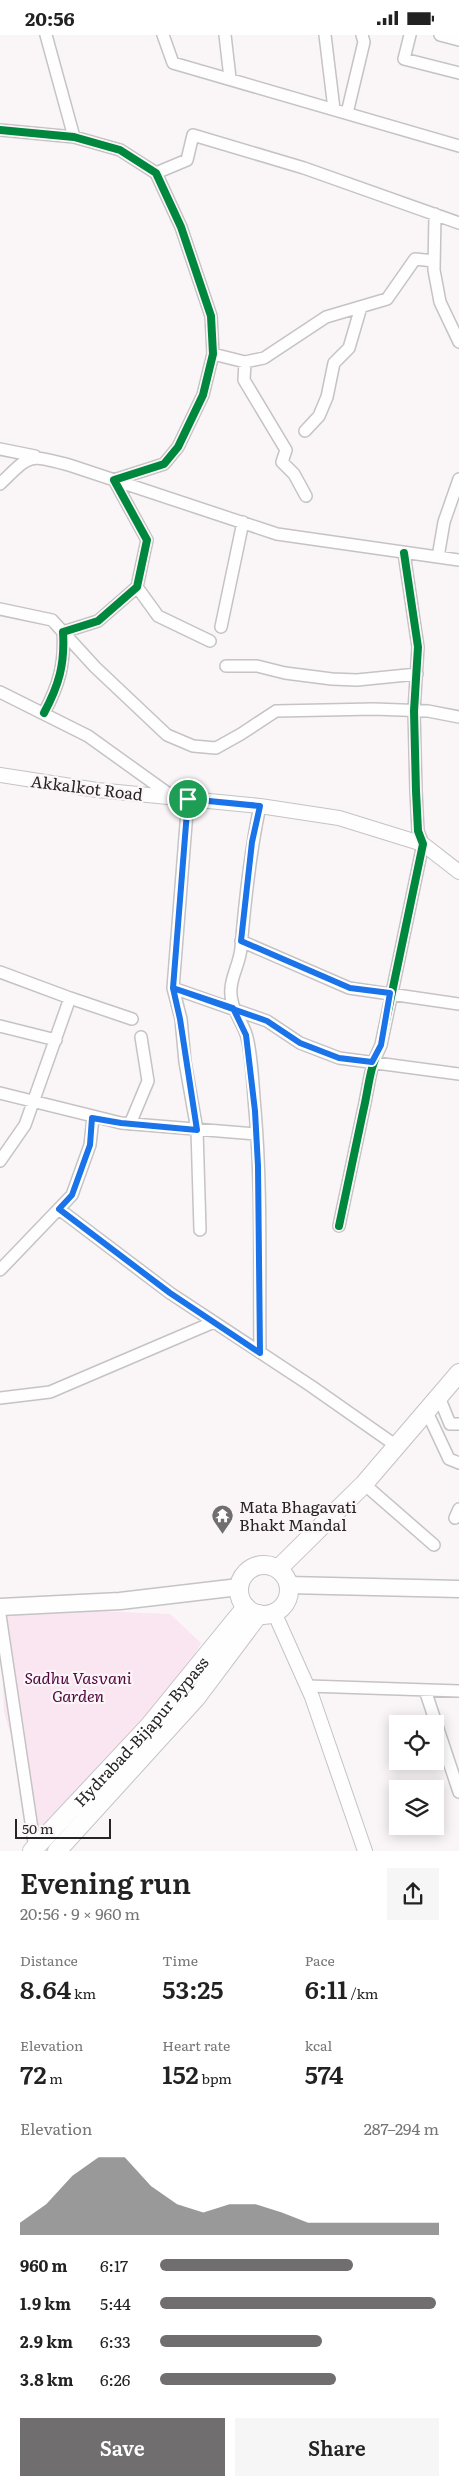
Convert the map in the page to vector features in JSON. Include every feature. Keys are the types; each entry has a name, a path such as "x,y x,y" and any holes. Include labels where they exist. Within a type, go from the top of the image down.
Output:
{"main road":[{"path":"278,1569 364,1485 459,1373"},
{"path":"57,1851 196,1698 260,1611 286,1601 288,1585 286,1579 278,1569 261,1565 253,1567 241,1579 239,1587 241,1601 260,1611"},
{"path":"288,1585 459,1589"},
{"path":"0,1607 120,1601 239,1587"},
{"name":"Hydrabad-Bijapur Bypass","path":"33,1850 260,1611"}],"street":[{"path":"46,35 74,137"},
{"path":"163,35 173,63 459,146"},
{"path":"225,35 230,78"},
{"path":"325,35 334,109"},
{"path":"347,113 364,42 362,35"},
{"path":"410,35 404,59 459,73"},
{"path":"440,35 459,40"},
{"path":"0,130 74,137 120,150 156,173 181,227 211,316 213,354 203,395 178,447 164,464 114,480"},
{"path":"156,173 186,160 193,135 304,169 459,223"},
{"path":"435,214 434,261 440,301 459,342"},
{"path":"213,354 245,363 264,358 326,317 387,299 415,259 434,261"},
{"path":"305,431 319,416 327,397 334,363 349,348 361,307"},
{"path":"245,363 244,380 286,450 282,462 294,474 306,496"},
{"path":"0,449 38,457 114,480 277,534 459,560"},
{"path":"0,484 24,461 38,457"},
{"path":"438,557 444,522 459,479"},
{"path":"63,632 98,621 137,587 146,540 114,480"},
{"path":"221,627 243,522"},
{"path":"339,1226 372,1062 381,1045 390,993 423,844 418,821 414,711 418,647 404,553"},
{"path":"137,587 158,616 210,641"},
{"path":"0,609 52,620 95,667 167,735 193,746 216,748 276,711 374,709 414,711 459,717"},
{"path":"44,713 53,695 64,657 63,632"},
{"path":"226,666 257,666 285,673 332,679 357,680 417,674"},
{"path":"0,692 88,736 173,797"},
{"name":"Akkalkot Road","path":"0,775 97,790 260,806 340,818 423,844 459,872"},
{"path":"188,799 173,988 180,1019 197,1130 200,1231"},
{"path":"260,806 252,842 241,941 230,989 233,1008 246,1035 256,1134 260,1353"},
{"path":"241,941 350,988 459,1004"},
{"path":"0,972 70,999 132,1019"},
{"path":"173,988 267,1021 300,1043 339,1058 459,1075"},
{"path":"0,1161 25,1125 70,999"},
{"path":"0,1025 56,1040"},
{"path":"130,1124 148,1081 141,1037"},
{"path":"0,1093 92,1118 130,1124 256,1134"},
{"path":"0,1271 72,1195 90,1145 92,1118"},
{"path":"59,1209 170,1293 398,1447"},
{"path":"0,1398 50,1392 214,1322"},
{"path":"439,1397 450,1424 459,1424"},
{"path":"426,1412 449,1459 459,1463"},
{"path":"364,1485 434,1545"},
{"path":"260,1611 308,1686 365,1851"},
{"path":"0,1615 33,1850"},
{"path":"308,1686 459,1691"},
{"path":"425,1690 459,1792"}],"green space":[{"name":"Sadhu Vasvani Garden","path":"0,1607 170,1614 201,1643 177,1687 42,1840 4,1712"}],"cycle path":[{"path":"0,130 74,137 120,150 156,173 181,227 211,316 213,354 203,395 178,447 164,464 114,480 147,540 137,587 98,621 63,632 63,654 60,674 54,693 44,713"},
{"path":"339,1226 372,1070 381,1045 423,844 418,831 416,791 414,711 418,647 404,553"}],"place":[{"name":"Mata Bhagavati Bhakt Mandal","path":"223,1534"}],"route":[{"path":"188,799 173,988 233,1008 246,1035 255,1111 258,1166 260,1353 170,1293 59,1209 72,1195 90,1145 92,1118 121,1123 197,1130 185,1062 180,1019 173,988 233,1008 267,1021 300,1043 339,1058 372,1062 381,1045 390,993 350,988 299,964 241,941 242,918 250,874 252,842 260,806 188,799"}]}
